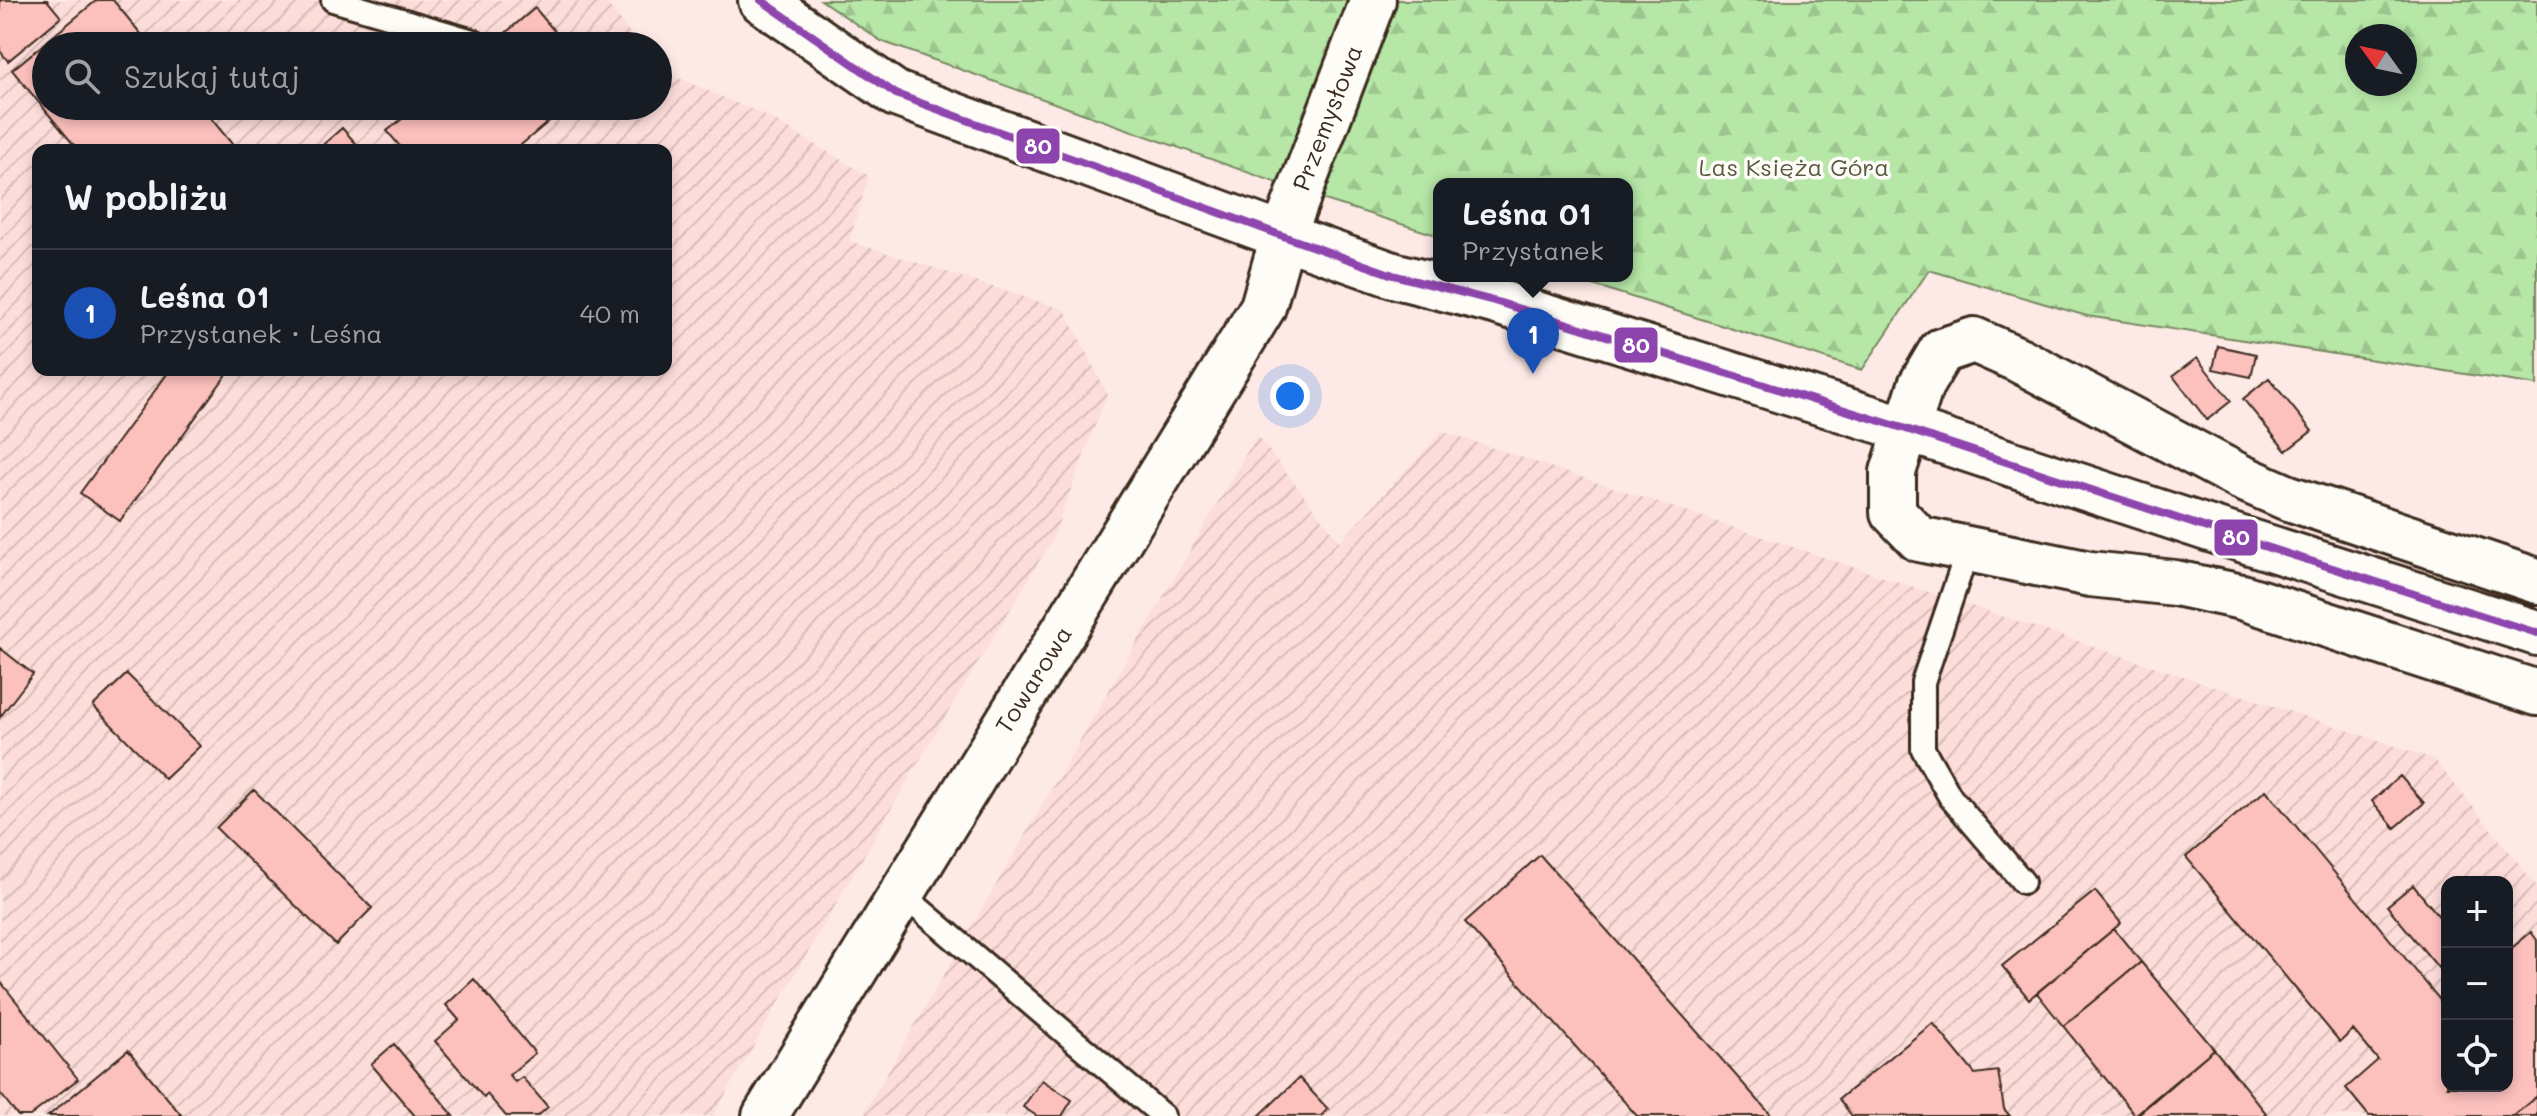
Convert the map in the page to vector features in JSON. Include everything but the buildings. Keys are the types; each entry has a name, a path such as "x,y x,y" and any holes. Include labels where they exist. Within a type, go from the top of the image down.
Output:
{"street":[{"path":"761,0 896,94 1283,236 1393,275 1494,301 1906,429 2537,633"},
{"name":"Przemysłowa","path":"1283,236 1373,0"},
{"name":"Towarowa","path":"765,1116 1263,307 1283,236"},
{"path":"2537,581 2274,492 1974,340 1941,351 1921,385 1893,472 1893,512 1919,539 2090,574 2175,583 2242,597 2537,693"}],"lane":[{"path":"333,0 442,32"},
{"path":"1968,549 1923,682 1923,749 1951,798 2023,882"},
{"path":"903,895 1163,1116"}],"shaded area":[{"path":"0,0 604,0 629,32 32,32 32,120 672,120 672,75 766,116 869,176 849,241 1065,310 1107,394 1052,540 926,749 713,1116 0,1116"},
{"path":"1442,431 2434,759 2537,886 2537,1116 862,1116 1257,435 1340,542"}],"green space":[{"name":"Las Księża Góra","path":"821,0 2537,0 2537,385 2087,316 1929,270 1862,370 1584,282 1633,282 1633,178 1433,178 1433,234 1325,200 881,41"}],"transit line":[{"name":"80","path":"761,0 896,94 1283,236 1393,275 1494,301 1906,429 2537,633"}],"place":[{"name":"Leśna 01","path":"1533,374"}]}
